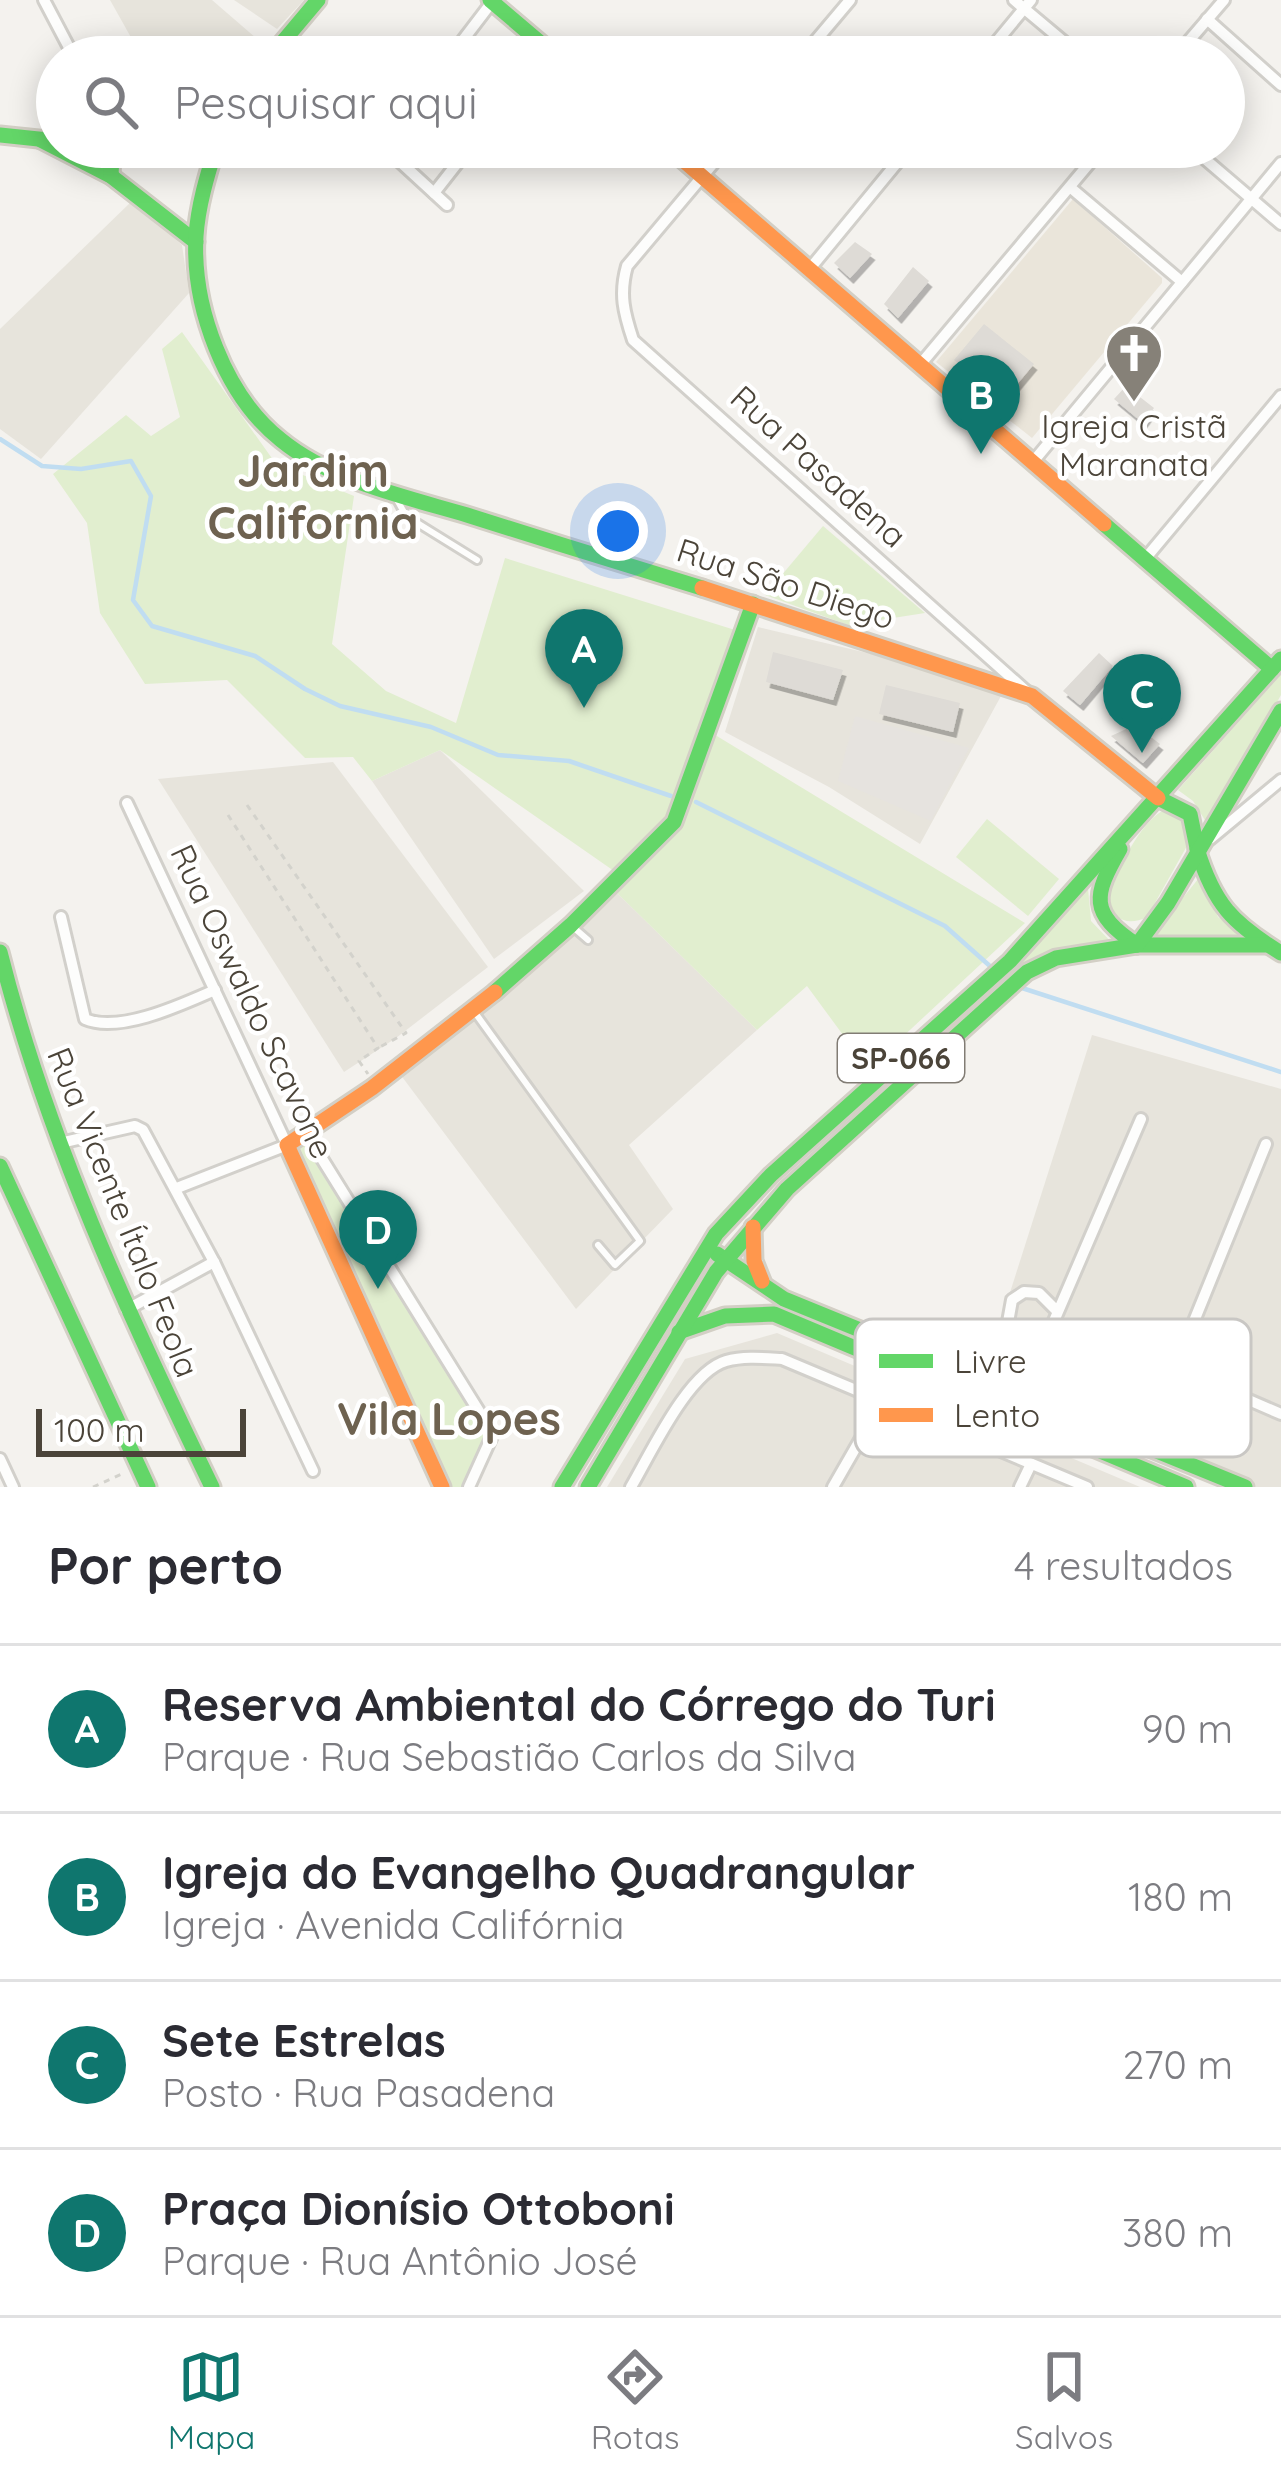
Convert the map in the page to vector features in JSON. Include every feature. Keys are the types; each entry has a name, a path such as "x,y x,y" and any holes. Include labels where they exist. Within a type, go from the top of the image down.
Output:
{"main road":[{"path":"291,36 318,0"},
{"path":"491,1 528,36"},
{"path":"0,135 36,139"},
{"path":"97,168 196,242"},
{"path":"111,168 111,176"},
{"name":"Rua São Diego","path":"209,168 196,242 214,345 243,402 284,442 394,493 1032,696"},
{"path":"693,168 1032,463 1276,664"},
{"path":"287,1144 377,1084 473,1010 571,925 678,815 752,604"},
{"name":"SP-066","path":"562,1487 716,1234 771,1175 1010,961 1276,664"},
{"name":"Rua Pasadena","path":"1032,696 1158,798 1193,814 1198,849"},
{"path":"1137,945 1168,903 1281,711"},
{"path":"1138,817 1097,893 1100,915 1110,928 1137,945 1274,949"},
{"path":"1198,849 1214,902 1227,917 1274,949"},
{"name":"SP-066","path":"588,1487 726,1259 787,1189 1027,972 1056,958 1137,945"},
{"name":"Rua Vicente Ítalo Feola","path":"0,952 23,1043 126,1310 212,1487"},
{"name":"Rua Oswaldo Scavone","path":"287,1144 442,1487"},
{"path":"0,1166 148,1487"},
{"path":"753,1227 754,1261 762,1281"},
{"path":"707,1249 784,1299 855,1328"},
{"path":"679,1332 740,1311 774,1314 855,1348"},
{"path":"1115,1457 1186,1487"},
{"path":"1171,1457 1245,1487"}],"street":[{"path":"44,0 63,36"},
{"path":"820,36 850,0"},
{"path":"1193,36 1224,0"},
{"path":"465,36 491,1"},
{"path":"999,36 1023,3 1059,36"},
{"path":"1207,20 1225,36"},
{"path":"1245,53 1281,85"},
{"path":"1032,463 1281,163"},
{"path":"406,168 447,205"},
{"path":"434,193 454,168"},
{"path":"703,176 710,168"},
{"path":"808,271 893,168"},
{"path":"919,366 1086,168"},
{"path":"1216,168 1281,224"},
{"name":"Rua Pasadena","path":"703,176 627,266 622,309 633,340 1032,696"},
{"path":"1071,188 1183,282"},
{"path":"1145,559 1281,396"},
{"path":"977,677 986,671 990,659"},
{"path":"1198,849 1276,794 1281,780"},
{"name":"Rua Oswaldo Scavone","path":"127,803 287,1144"},
{"path":"61,917 85,1019 95,1023 152,1015 215,990"},
{"path":"1054,1319 1141,1119"},
{"path":"60,1143 134,1126 150,1139 313,1471"},
{"path":"306,1133 493,1434 469,1487"},
{"path":"177,1188 287,1144"},
{"path":"1194,1319 1266,1144"},
{"path":"126,1310 214,1262"},
{"path":"1007,1319 1008,1307 1017,1295 1032,1292 1046,1297 1057,1311"},
{"path":"631,1487 699,1376 722,1362 782,1358 855,1388"},
{"path":"1251,1401 1281,1414"},
{"path":"833,1487 855,1449"},
{"path":"1015,1457 1087,1487"},
{"path":"0,1459 13,1487"},
{"path":"1019,1487 1031,1464"}],"lane":[{"path":"394,493 406,516 477,560"},
{"path":"571,925 588,940"},
{"path":"473,1010 640,1241 615,1265 598,1245"}],"path":[{"path":"247,805 406,1033 359,1061 377,1084"},
{"path":"228,814 378,1048"},
{"path":"93,1487 139,1466"}],"shaded area":[{"path":"110,0 212,0 254,36 130,36"},
{"path":"234,0 304,0 277,29"},
{"path":"1073,199 1162,278 1162,283 1032,438 936,362"},
{"path":"132,201 182,245 189,293 41,459 0,429 0,329"},
{"path":"758,627 880,656 1001,696 920,844 829,787 725,732"},
{"path":"855,716 969,748 931,821 838,781"},
{"path":"440,750 584,891 494,959 372,781"},
{"path":"333,762 488,967 344,1072 158,779"},
{"path":"616,892 757,1030 629,1145 673,1209 576,1309 400,1074 515,983"},
{"path":"1092,1035 1281,1089 1281,1487 1256,1487 1186,1457 1251,1457 1251,1319 1002,1319"},
{"path":"777,1333 855,1366 855,1457 1069,1457 1140,1487 607,1487 685,1359"}],"green space":[{"path":"182,332 276,464 354,496 332,644 386,691 456,723 505,558 735,630 702,727 1025,923 868,1069 807,986 757,1030 616,892 614,871 440,750 372,781 353,757 305,758 227,680 145,684 100,613 87,523 53,474 126,415 151,436 180,417 162,349"},
{"path":"823,526 925,613 848,625 765,595"},
{"path":"1281,674 1281,695 1208,825 1193,801 1178,790"},
{"path":"1165,810 1183,815 1192,837 1147,917 1122,919 1105,899 1138,836"},
{"path":"987,819 1059,879 1028,916 956,857"},
{"path":"1199,878 1218,917 1246,939 1151,937"},
{"path":"1088,888 1091,921 1114,945 1018,969 1004,980"},
{"path":"306,1133 493,1434 469,1487 442,1487 287,1145"}],"building":[{"path":"855,242 872,254 850,278 834,263"},
{"path":"913,267 929,281 898,318 884,304"},
{"path":"984,324 1034,364 1004,400 954,360"},
{"name":"Igreja Cristã Maranata","path":"1126,386 1154,408 1143,423 1114,399"},
{"path":"773,652 843,670 833,700 766,682"},
{"path":"1099,653 1113,666 1080,705 1063,691"},
{"path":"886,685 960,703 953,732 879,714"},
{"path":"1135,725 1160,744 1143,763 1111,736"}],"waterway":[{"path":"0,439 42,466 81,469 131,461 151,496 133,600 152,626 255,656 340,706 431,727 498,755 569,761 671,796"},
{"path":"696,802 945,926 991,967"},
{"path":"1022,988 1281,1072"}],"traffic: fast":[{"path":"288,36 318,0"},
{"path":"490,0 532,36"},
{"path":"0,135 36,139"},
{"path":"95,168 196,242"},
{"path":"111,168 111,176"},
{"path":"210,168 197,225 196,263 206,320 228,375 261,422 281,440 323,466 370,486 702,588"},
{"path":"1104,524 1272,669"},
{"path":"495,992 571,925 674,822 753,604"},
{"path":"562,1487 716,1234 771,1175 1010,961 1281,659"},
{"path":"588,1487 716,1272 787,1189 1027,972 1056,958 1137,945 1168,903 1281,711"},
{"path":"1158,798 1190,814 1197,848"},
{"path":"1120,849 1105,879 1100,903 1110,923 1137,945"},
{"path":"1197,849 1210,884 1227,910 1281,953"},
{"path":"1137,945 1265,945"},
{"path":"0,952 41,1090 92,1225 212,1487"},
{"path":"0,1166 148,1487"},
{"path":"717,1254 784,1299 855,1328"},
{"path":"679,1332 725,1316 774,1314 855,1348"},
{"path":"1115,1457 1186,1487"},
{"path":"1171,1457 1245,1487"}],"traffic: slow":[{"path":"692,168 1104,524"},
{"path":"702,588 1032,696 1158,798"},
{"path":"442,1487 287,1145 372,1088 495,992"},
{"path":"753,1227 754,1261 762,1281"}],"place":[{"name":"Igreja Cristã Maranata","path":"1134,404"},
{"name":"Igreja do Evangelho Quadrangular","path":"981,454"},
{"name":"Reserva Ambiental do Córrego do Turi","path":"584,708"},
{"name":"Sete Estrelas","path":"1142,753"},
{"name":"Praça Dionísio Ottoboni","path":"378,1289"}],"district":[{"name":"Jardim California","path":"313,496"},
{"name":"Vila Lopes","path":"449,1418"}]}
